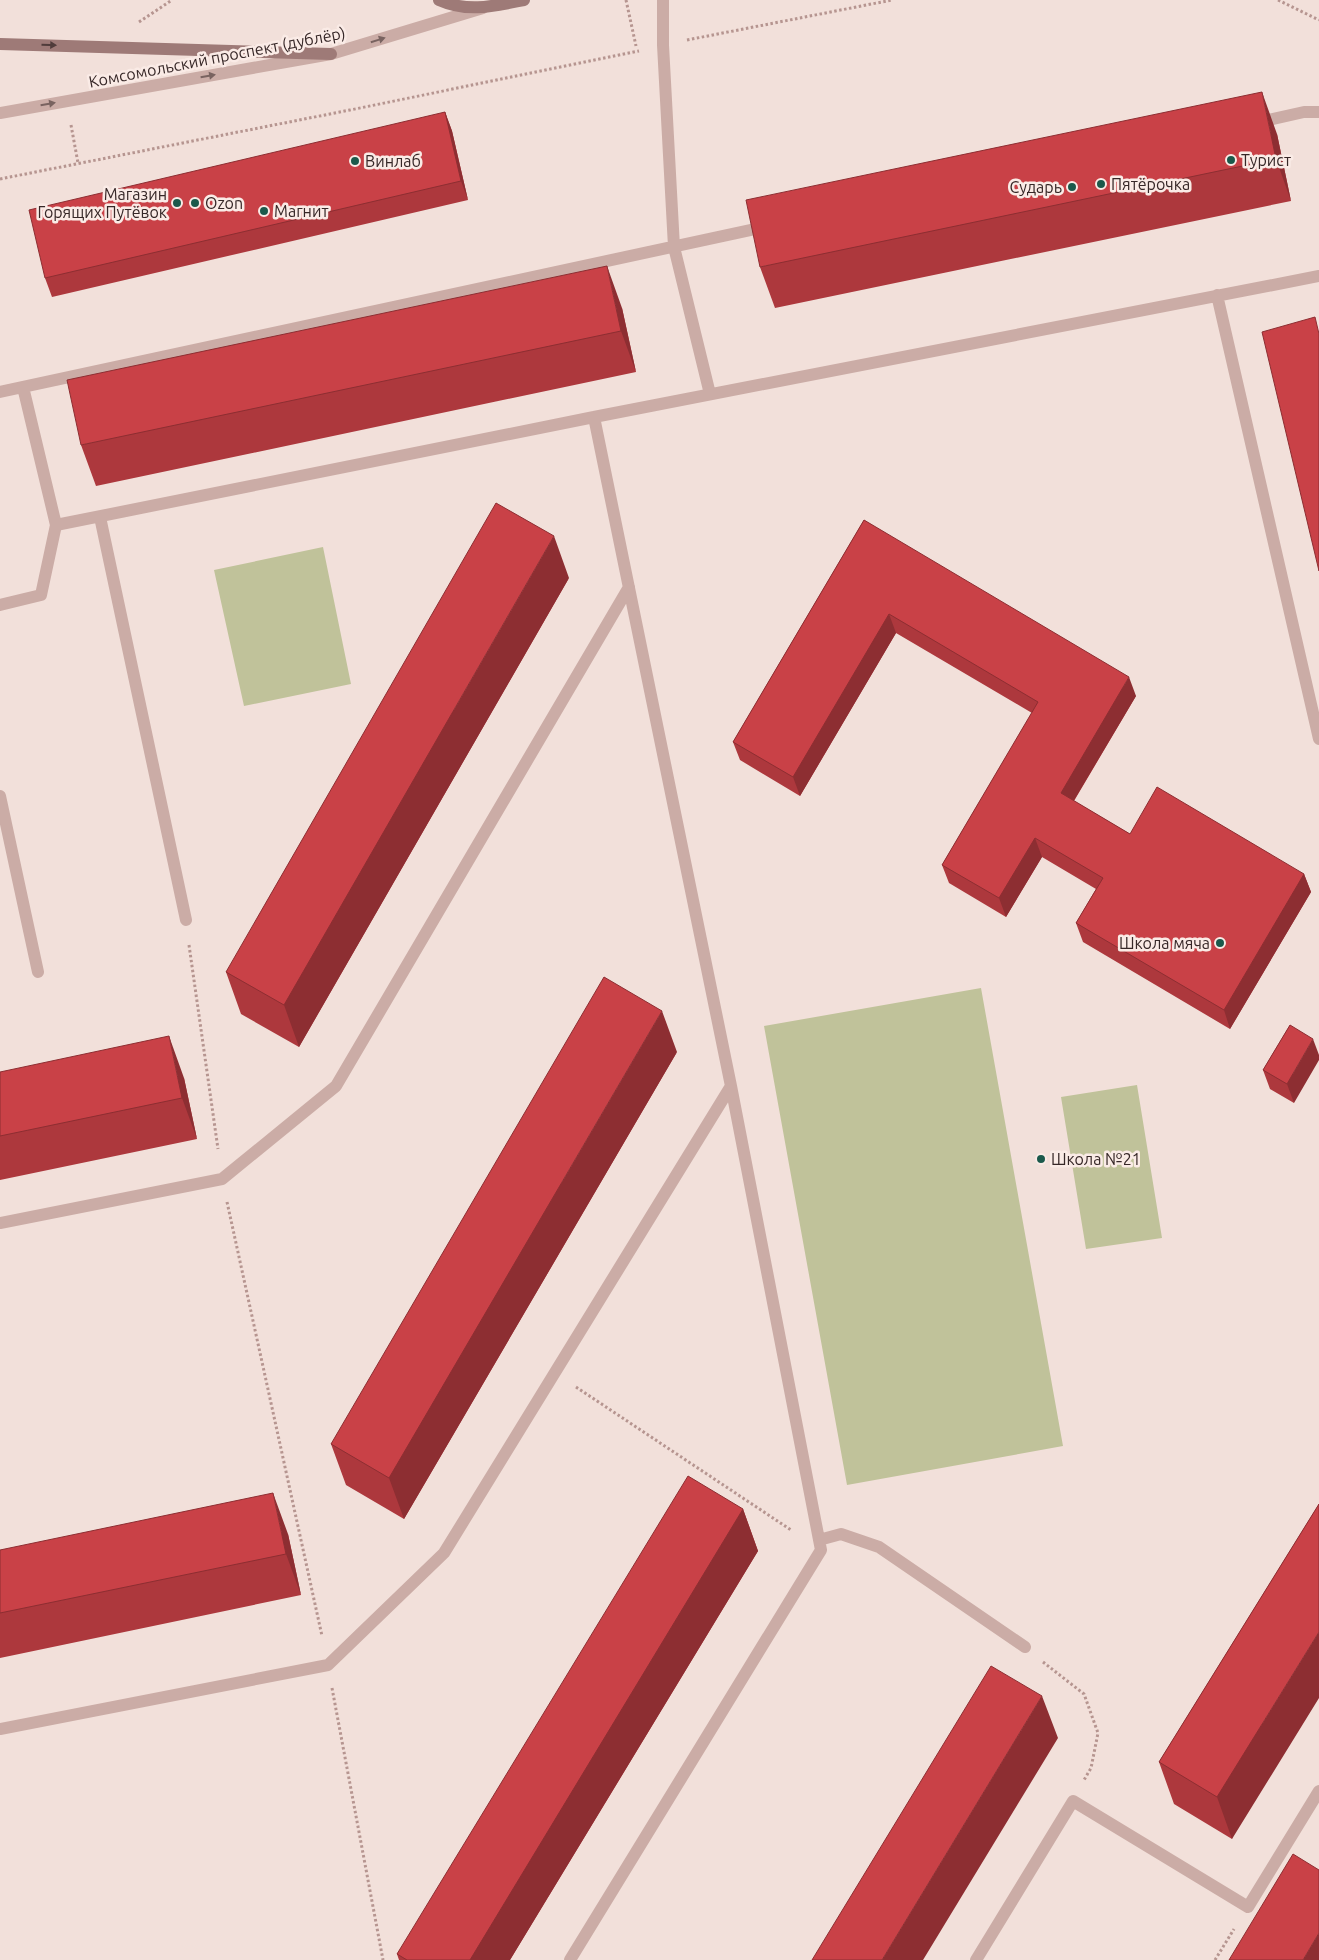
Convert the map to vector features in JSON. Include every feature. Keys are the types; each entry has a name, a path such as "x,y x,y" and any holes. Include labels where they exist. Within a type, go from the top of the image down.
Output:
{"main road":[{"path":"439,0 456,6 484,8"},
{"name":"Комсомольский проспект (дублёр)","path":"484,8 524,0"},
{"path":"0,44 331,54"}],"street":[{"path":"663,0 663,45 674,246 710,394"},
{"name":"Комсомольский проспект (дублёр)","path":"0,113 331,54 484,8"},
{"path":"1246,125 1304,112 1319,112"},
{"path":"0,392 781,224"},
{"path":"56,525 710,394 1319,276"},
{"path":"1216,295 1319,739"},
{"path":"0,604 41,595 56,525 22,387"},
{"path":"594,417 731,1086 820,1545"},
{"path":"100,517 186,920"},
{"path":"0,1223 222,1179 336,1086 629,587"},
{"path":"0,796 38,972"},
{"path":"0,1729 328,1665 444,1553 731,1086"},
{"path":"570,1960 820,1545 841,1534 879,1547 1025,1647"},
{"path":"976,1960 1073,1801 1248,1907 1319,1792"}],"path":[{"path":"626,0 637,51"},
{"path":"0,179 892,0"},
{"path":"1278,0 1319,20"},
{"path":"186,920 222,1179 328,1665 383,1960"},
{"path":"555,1373 820,1545"},
{"path":"1025,1647 1084,1694 1098,1733 1091,1768 1073,1801"},
{"path":"1215,1960 1248,1907"}],"green space":[{"path":"323,547 351,684 244,706 214,570"},
{"path":"981,988 1063,1446 847,1485 764,1026"},
{"path":"1137,1085 1162,1238 1086,1249 1061,1097"}],"building":[{"path":"1262,92 1276,159 760,267 746,200"},
{"path":"445,112 461,181 45,278 29,210"},
{"path":"607,266 621,331 81,445 67,380"},
{"path":"1315,317 1319,334 1319,571 1262,332"},
{"path":"496,503 554,536 284,1005 226,972"},
{"path":"864,520 1129,677 1061,793 1130,834 1157,787 1304,874 1224,1010 1076,923 1103,878 1035,838 999,898 942,865 1038,702 889,614 793,777 733,742"},
{"path":"604,977 662,1011 389,1478 331,1444"},
{"path":"1290,1025 1313,1039 1287,1084 1263,1070"},
{"path":"169,1036 182,1098 0,1136 0,1072"},
{"path":"688,1476 743,1509 470,1960 407,1960 397,1954"},
{"path":"273,1493 286,1554 0,1613 0,1550"},
{"path":"1319,1504 1319,1632 1217,1797 1159,1762"},
{"path":"991,1666 1042,1696 882,1960 812,1960"},
{"path":"1293,1854 1319,1870 1319,1933 1303,1960 1229,1960"}],"place":[{"name":"Турист","path":"1231,160"},
{"name":"Винлаб","path":"355,161"},
{"name":"Пятёрочка","path":"1101,184"},
{"name":"Сударь","path":"1072,187"},
{"name":"Магазин Горящих Путёвок","path":"177,203"},
{"name":"Ozon","path":"195,203"},
{"name":"Магнит","path":"264,211"},
{"name":"Школа мяча","path":"1220,943"},
{"name":"Школа №21","path":"1041,1159"}]}
